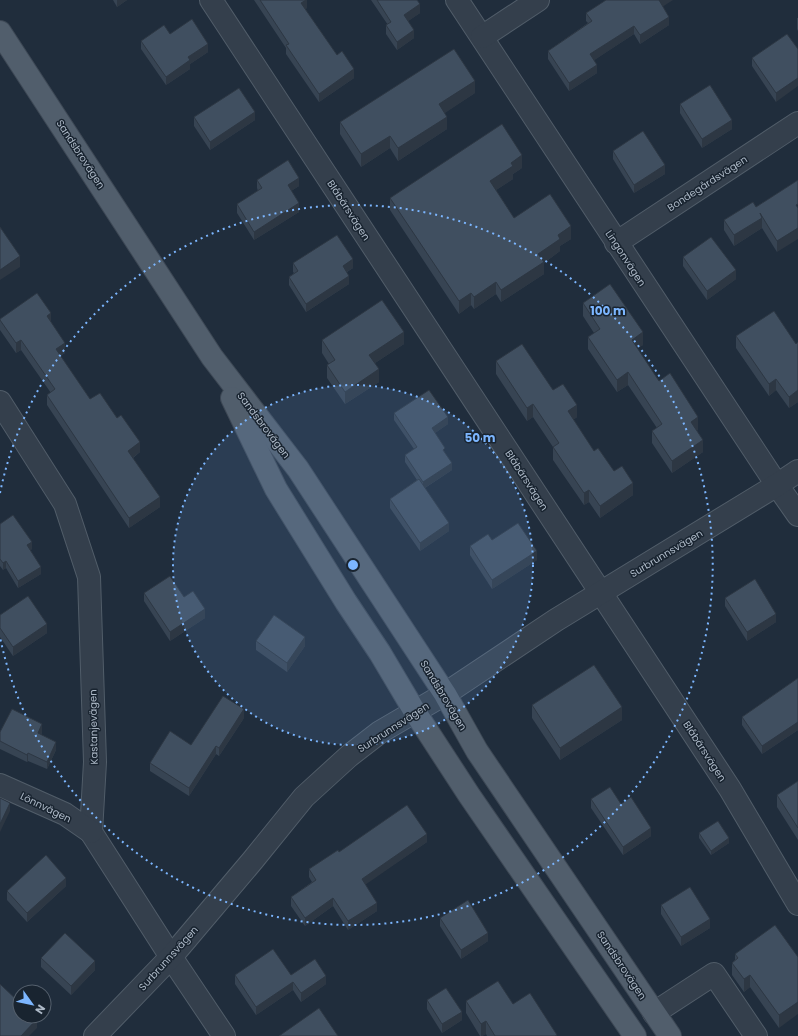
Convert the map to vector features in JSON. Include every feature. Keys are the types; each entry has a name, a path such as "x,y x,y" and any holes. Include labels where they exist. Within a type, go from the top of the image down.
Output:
{"main road":[{"name":"Sandsbrovägen","path":"0,32 212,357 298,469 445,694 477,751 670,1036"},
{"name":"Sandsbrovägen","path":"212,357 276,489 346,602 380,653 415,712 469,795 635,1036"}],"street":[{"name":"Blåbärsvägen","path":"211,0 730,789 798,904"},
{"name":"Lingonvägen","path":"456,0 482,37 777,486 798,515"},
{"path":"482,37 538,0"},
{"name":"Bondegårdsvägen","path":"616,243 798,124"},
{"name":"Kastanjevägen","path":"0,402 65,504 89,577 95,762 91,832"},
{"name":"Surbrunnsvägen","path":"95,1036 171,957 304,797 348,756 380,732 445,694 556,620 777,486 798,471"},
{"name":"Lönnvägen","path":"0,785 65,814 91,832"},
{"path":"91,832 171,957 224,1036"},
{"path":"654,1013 714,974 756,1036"}],"building":[{"path":"260,0 306,0 301,3 337,55 342,51 354,69 319,94 286,45 289,44"},
{"path":"377,0 417,0 420,4 404,15 414,30 397,42 386,25 391,22"},
{"path":"606,0 659,0 669,17 640,35 634,26 590,54 597,65 569,83 548,51 592,21 586,13"},
{"path":"192,19 208,44 188,57 190,60 166,77 141,41 164,25 170,34"},
{"path":"787,34 798,49 798,78 776,93 752,58"},
{"path":"454,49 475,81 439,104 447,117 398,148 390,136 361,154 340,122"},
{"path":"710,85 732,120 702,139 680,104"},
{"path":"239,88 255,112 210,142 194,117"},
{"path":"502,124 522,155 511,163 513,166 490,181 514,218 550,194 571,226 558,235 560,239 538,254 544,262 501,290 496,282 474,297 471,293 459,301 390,198"},
{"path":"643,131 665,165 634,185 613,151"},
{"path":"288,160 299,178 288,185 299,203 254,232 237,204 262,188 257,180"},
{"path":"798,180 798,204 796,205 798,208 798,228 777,241 760,213 762,218 734,235 724,220 753,202 756,207"},
{"path":"0,227 20,256 0,270"},
{"path":"337,235 353,259 343,266 349,276 306,304 289,277 298,271 293,263"},
{"path":"711,237 736,270 707,291 683,257"},
{"path":"610,284 643,332 632,340 659,381 670,373 698,417 691,422 703,440 672,461 652,431 662,424 628,372 617,380 588,337 600,329 583,303"},
{"path":"37,293 51,313 47,316 65,343 56,349 90,399 100,393 117,418 121,415 140,442 128,451 160,497 129,518 47,395 55,389 21,340 16,343 0,320"},
{"path":"382,300 404,332 369,355 379,369 345,392 327,365 335,360 322,340"},
{"path":"774,311 796,344 798,342 798,390 789,397 776,379 769,384 736,336"},
{"path":"522,344 553,390 563,384 577,405 568,411 594,451 598,448 614,471 622,466 633,483 600,506 589,490 584,493 553,447 559,443 533,404 527,408 496,361"},
{"path":"429,390 448,417 432,428 445,448 443,450 452,463 423,482 405,455 417,447 394,413"},
{"path":"419,479 449,523 420,543 390,499"},
{"path":"13,515 32,542 27,545 41,567 18,581 6,561 3,563 0,559 0,524"},
{"path":"518,523 537,551 492,580 470,546 488,534 492,540"},
{"path":"170,576 184,597 193,591 205,609 170,632 144,593"},
{"path":"755,579 776,614 747,632 725,598"},
{"path":"28,596 47,624 13,647 0,628 0,615"},
{"path":"274,615 305,637 287,663 256,641"},
{"path":"594,665 622,707 560,748 532,705"},
{"path":"798,678 798,722 762,746 742,717"},
{"path":"223,696 244,709 219,748 216,746 189,788 150,763 170,731 191,745"},
{"path":"12,709 42,724 38,733 56,742 47,762 28,753 27,755 0,741 0,732"},
{"path":"798,781 798,828 777,795"},
{"path":"610,787 621,804 631,797 651,828 623,847 591,799"},
{"path":"0,798 10,803 0,824"},
{"path":"407,805 427,834 362,879 377,903 348,921 333,898 305,918 291,897 316,880 309,869 338,850 339,852"},
{"path":"718,821 729,838 711,851 699,833"},
{"path":"46,855 66,878 27,913 7,891"},
{"path":"690,887 710,919 681,937 661,905"},
{"path":"468,900 488,933 461,950 440,918"},
{"path":"775,925 798,957 798,1002 779,1015 750,975 744,979 732,963 738,958 735,954"},
{"path":"65,933 95,961 71,986 41,958"},
{"path":"273,949 291,975 315,959 326,976 301,993 293,982 256,1007 235,975"},
{"path":"498,981 513,1004 530,993 557,1035 495,1036 486,1021 481,1024 466,1001"},
{"path":"0,984 12,995 12,1024 32,1024 21,1036 0,1036"},
{"path":"446,988 462,1012 442,1024 427,1000"},
{"path":"319,1008 338,1036 279,1036"}]}
